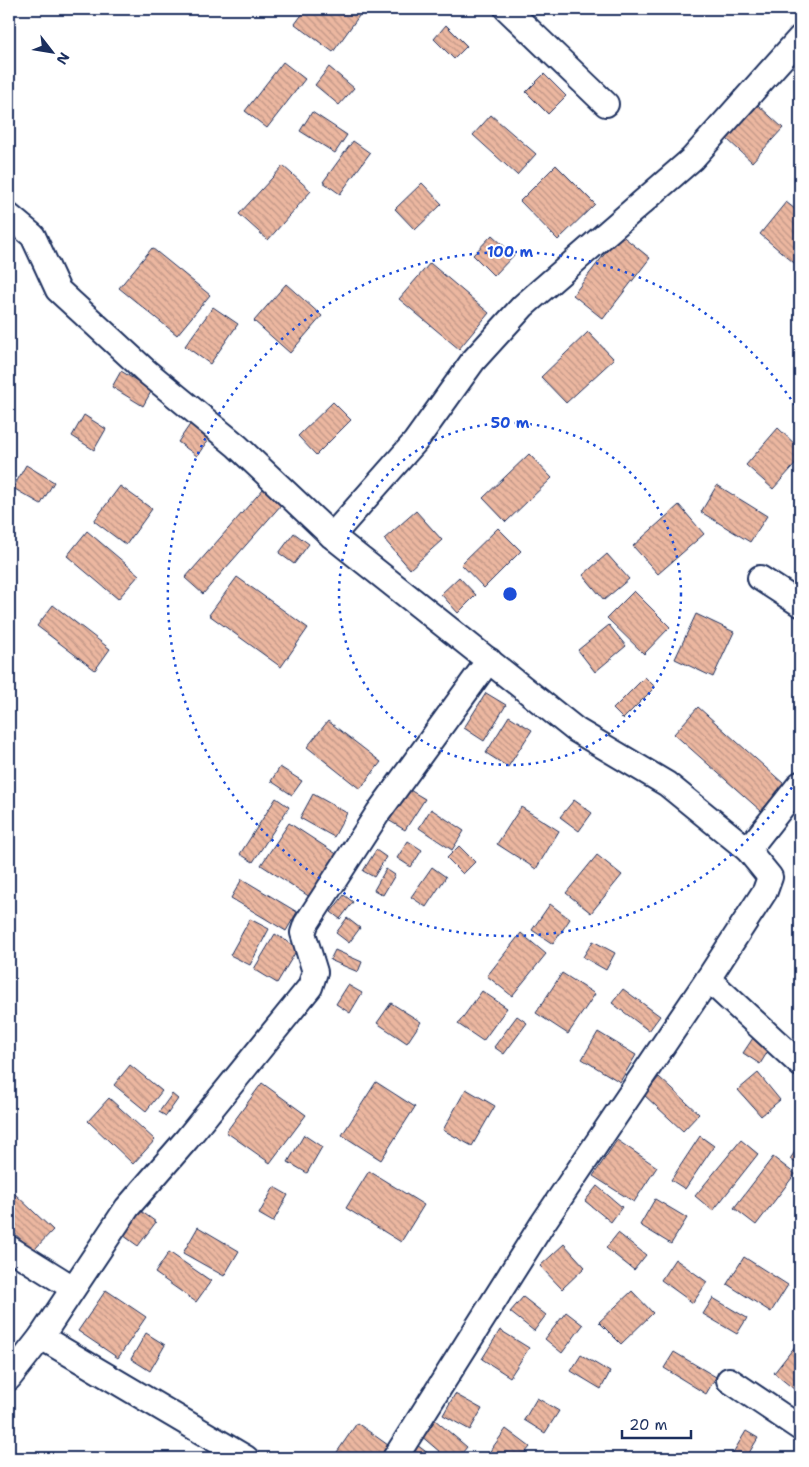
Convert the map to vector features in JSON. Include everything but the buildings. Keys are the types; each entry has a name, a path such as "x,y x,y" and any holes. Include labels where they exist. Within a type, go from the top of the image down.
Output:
{"street":[{"path":"507,9 606,104"},
{"path":"332,536 415,442 473,361 523,306 692,159 800,38"},
{"path":"9,216 33,236 58,290 147,372 237,446 332,536 576,730 667,784 748,850 770,877 769,884 708,979 543,1223 395,1458"},
{"path":"760,578 800,604"},
{"path":"9,1378 41,1337 127,1208 187,1139 310,987 315,972 303,933 306,924 378,813 489,660"},
{"path":"748,850 800,784"},
{"path":"708,979 800,1064"},
{"path":"9,1248 73,1288"},
{"path":"41,1337 246,1458"},
{"path":"729,1380 800,1428"}]}
